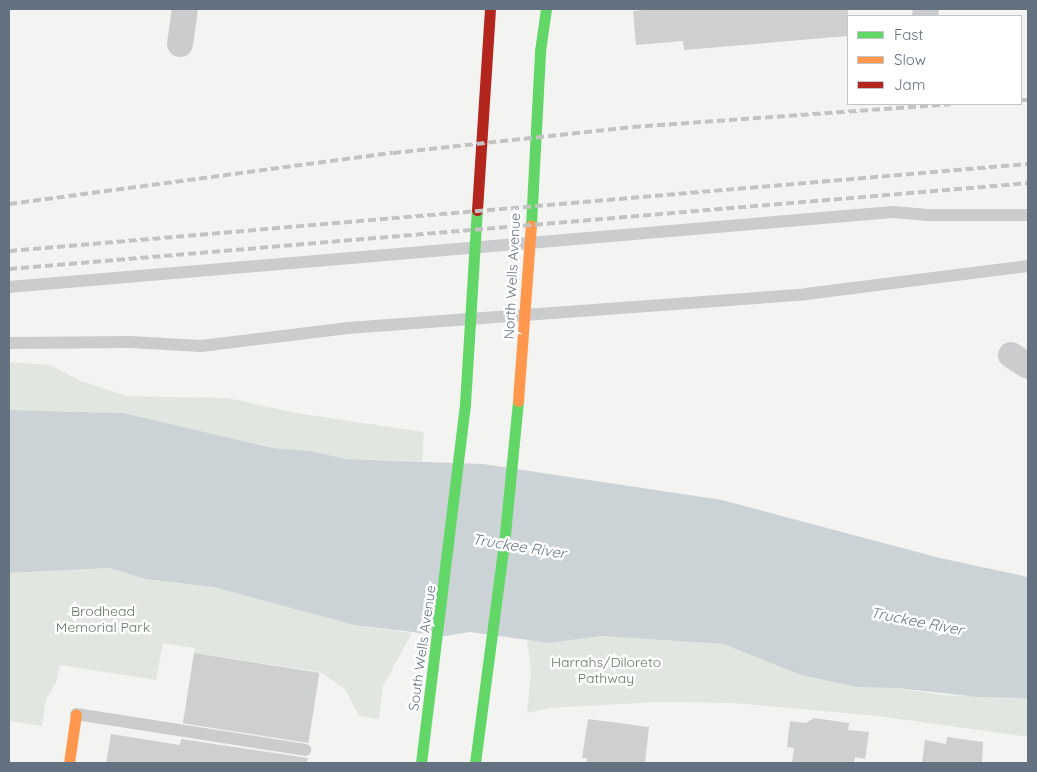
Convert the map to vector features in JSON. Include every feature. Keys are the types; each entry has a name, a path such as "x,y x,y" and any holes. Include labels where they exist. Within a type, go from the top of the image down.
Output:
{"main road":[{"name":"South Wells Avenue","path":"422,763 452,536 466,404 490,9"},
{"name":"North Wells Avenue","path":"474,763 504,544 526,316 540,51 546,9"},
{"path":"69,763 76,714"}],"street":[{"path":"180,44 185,9"}],"lane":[{"path":"9,287 893,212 925,215 1028,215"},
{"path":"9,343 130,342 201,346 348,328 806,294 1028,266"},
{"path":"76,714 305,750"}],"green space":[{"path":"9,362 50,365 81,381 127,396 228,398 296,413 424,432 422,461 346,459 310,451 273,448 123,413 9,410"},
{"name":"Brodhead Memorial Park","path":"110,568 145,579 213,587 354,625 412,633 383,686 379,719 359,716 345,689 320,672 194,653 195,648 163,643 156,680 60,665 57,680 46,700 42,726 9,721 9,573"},
{"name":"Harrahs/Diloreto Pathway","path":"601,636 723,644 758,658 898,688 942,695 1028,698 1028,737 878,716 733,703 658,702 550,708 527,713 531,672 527,640 549,643"}],"water":[{"name":"Truckee River","path":"9,410 123,413 273,448 310,451 346,459 483,464 722,500 940,558 1028,577 1028,698 977,697 898,688 858,687 801,675 723,644 601,636 549,643 470,632 445,636 354,625 213,587 145,579 110,568 9,573"}],"building":[{"path":"655,9 848,9 847,36 684,50 683,41 636,45 633,11"},
{"path":"194,653 319,673 308,743 183,723"},
{"path":"814,718 849,723 848,730 869,732 865,759 855,757 854,763 792,763 794,748 787,747 790,721 806,723"},
{"path":"588,719 649,727 645,763 586,763 587,758 582,758"},
{"path":"111,734 180,745 181,739 308,758 307,763 106,763"},
{"path":"947,737 983,742 982,763 922,763 925,740 946,744"}],"railway":[{"path":"1022,100 1028,100"},
{"path":"9,204 393,153 633,127 936,105"},
{"path":"9,251 1028,164"},
{"path":"9,269 1028,183"}],"traffic: fast":[{"path":"531,225 540,51 546,9"},
{"path":"421,763 465,404 477,210"},
{"path":"475,763 504,544 518,401"}],"traffic: slow":[{"path":"518,401 531,225"},
{"path":"69,763 76,714"}],"traffic: jam":[{"path":"477,210 490,9"}]}
